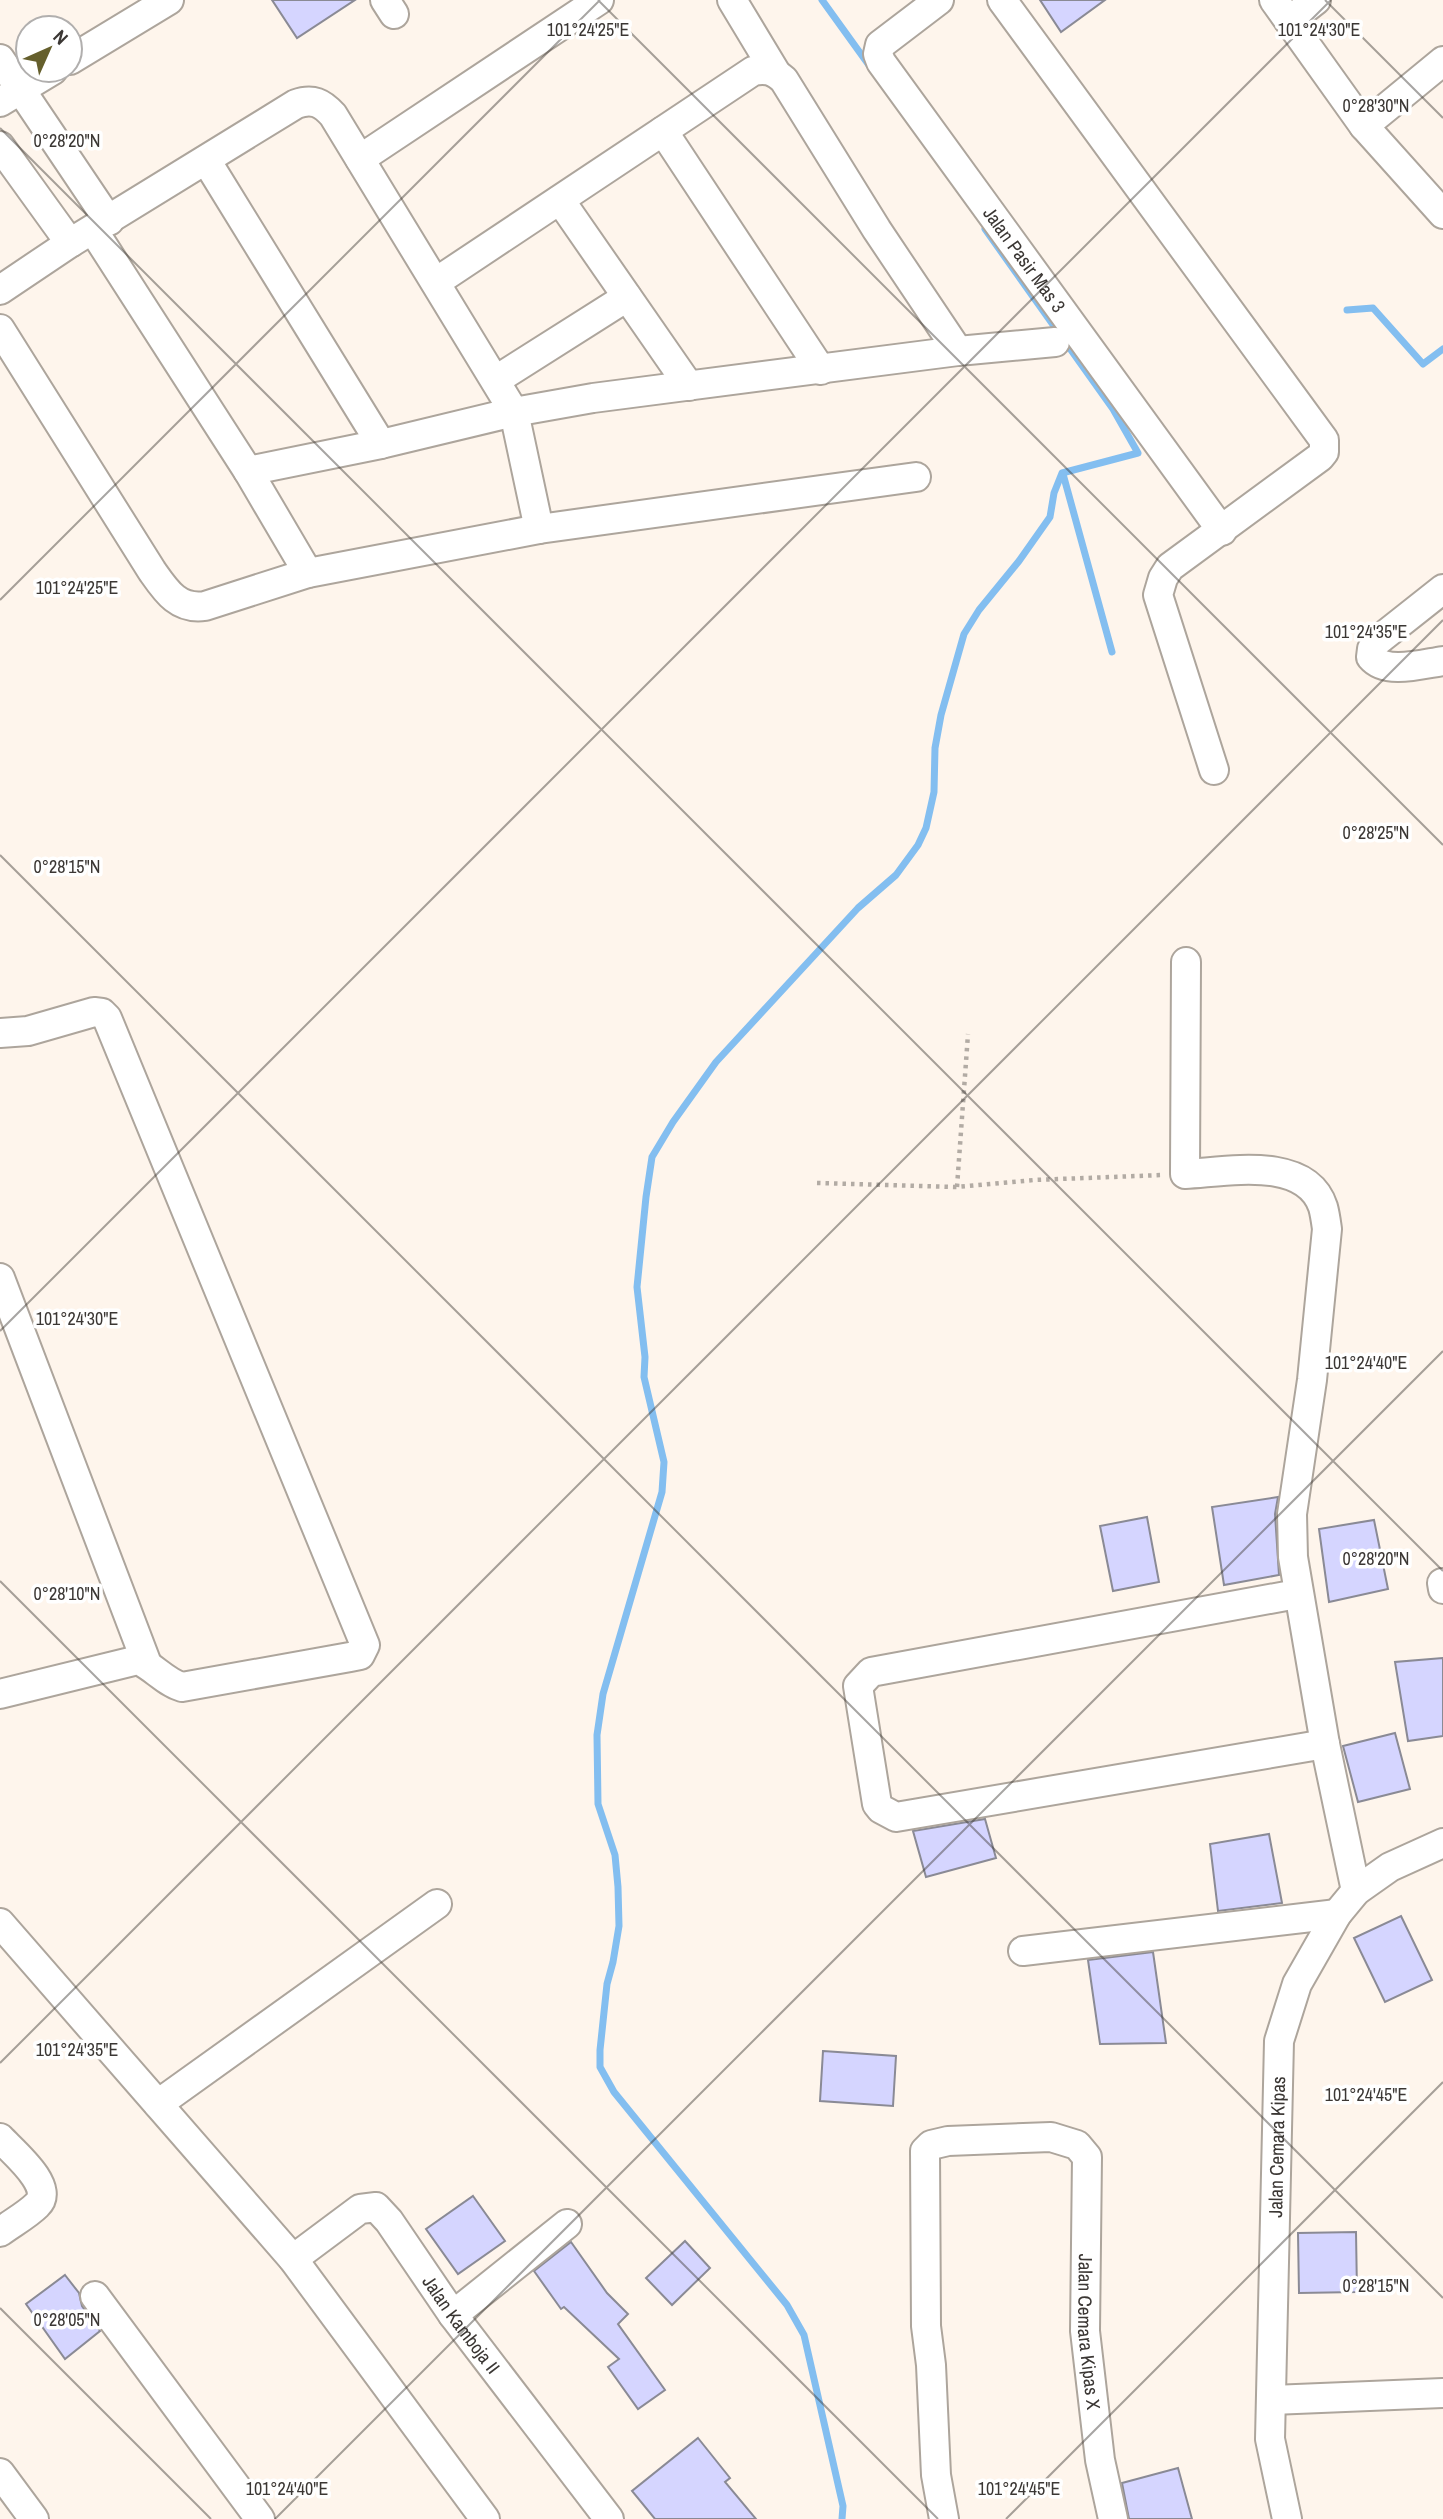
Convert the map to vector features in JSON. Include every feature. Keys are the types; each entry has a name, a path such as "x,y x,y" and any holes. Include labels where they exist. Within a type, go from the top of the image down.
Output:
{"street":[{"path":"84,52 169,0"},
{"path":"360,159 599,0"},
{"path":"732,0 877,230 958,351"},
{"name":"Jalan Pasir Mas 3","path":"939,0 880,45 878,54 881,62 1222,531"},
{"path":"1002,0 1322,435 1325,445 1320,457 1170,567 1163,578 1158,596 1214,770"},
{"path":"1316,0 1281,10 1364,127 1440,204"},
{"path":"0,59 10,96 90,231 248,471 308,573"},
{"path":"1364,127 1443,61"},
{"path":"436,282 753,71 763,69 776,72"},
{"path":"10,96 30,84"},
{"path":"0,290 296,104 307,101 324,105 333,115 514,412 539,529"},
{"path":"663,131 821,370"},
{"path":"0,146 90,231"},
{"path":"206,160 381,444"},
{"path":"560,200 689,386"},
{"path":"496,380 627,297"},
{"path":"0,328 152,571 172,597 183,605 194,608 308,573 539,529 916,477"},
{"path":"248,471 381,444 514,412 593,398 958,351 1055,342"},
{"path":"1443,589 1376,642 1371,657 1377,663 1401,666 1443,661"},
{"path":"1186,962 1185,1174 1262,1169 1291,1174 1313,1190 1323,1206 1327,1229 1313,1367 1293,1514 1293,1557 1297,1594 1325,1744 1356,1891"},
{"path":"0,1032 28,1031 94,1012 102,1013 107,1018 365,1645 360,1655 182,1687 172,1684 138,1660 0,1694"},
{"path":"0,1278 146,1664"},
{"path":"1297,1594 871,1672 859,1686 877,1804 881,1810 896,1817 1325,1744"},
{"name":"Jalan Cemara Kipas","path":"1287,2519 1270,2439 1279,2041 1297,1984 1337,1914 1356,1891 1390,1867 1443,1843"},
{"path":"159,2104 437,1904"},
{"path":"1023,1951 1337,1914"},
{"path":"0,1923 293,2259 485,2519"},
{"path":"0,2137 41,2183 43,2197 38,2204 0,2232"},
{"name":"Jalan Cemara Kipas X","path":"944,2519 936,2475 931,2365 926,2326 925,2151 931,2145 948,2141 1051,2137 1077,2145 1087,2157 1085,2330 1100,2460 1112,2519"},
{"name":"Jalan Kamboja II","path":"293,2259 360,2209 376,2207 389,2221 453,2315 609,2519"},
{"path":"453,2315 567,2224"},
{"path":"95,2296 260,2519"},
{"path":"1272,2400 1443,2393"},
{"path":"0,2473 34,2519"}],"path":[{"path":"957,1187 968,1034"},
{"path":"817,1183 957,1187 1185,1174"}],"building":[{"path":"272,0 355,0 297,38"},
{"path":"1040,0 1105,0 1061,32"},
{"path":"1278,1497 1275,1514 1279,1575 1224,1585 1212,1507"},
{"path":"1147,1517 1159,1582 1113,1591 1100,1526"},
{"path":"1374,1520 1388,1589 1329,1602 1319,1529"},
{"path":"1443,1658 1443,1736 1408,1741 1395,1662"},
{"path":"1395,1733 1410,1789 1358,1802 1343,1746"},
{"path":"985,1819 996,1858 926,1877 913,1831"},
{"path":"1269,1834 1282,1903 1218,1911 1210,1844"},
{"path":"1401,1916 1432,1980 1385,2002 1354,1938"},
{"path":"1153,1952 1166,2043 1100,2044 1088,1960"},
{"path":"823,2051 896,2056 893,2106 820,2101"},
{"path":"473,2196 505,2241 458,2274 426,2229"},
{"path":"1356,2232 1357,2292 1299,2293 1298,2233"},
{"path":"685,2241 710,2268 672,2305 646,2278"},
{"path":"571,2242 607,2293 628,2314 618,2324 665,2390 638,2409 608,2367 619,2359 564,2307 561,2309 534,2271"},
{"path":"65,2275 79,2293 82,2306 100,2331 65,2359 26,2304"},
{"path":"698,2438 730,2478 725,2482 756,2519 655,2519 632,2491"},
{"path":"1178,2468 1192,2519 1129,2519 1122,2483"}],"waterway":[{"path":"822,0 871,68"},
{"path":"842,2519 843,2506 804,2335 787,2305 614,2092 600,2067 607,1984 619,1926 615,1855 598,1804 597,1735 603,1694 662,1492 664,1462 644,1377 645,1357 637,1287 652,1157 673,1122 716,1062 858,908 896,875 918,845 926,828 934,792 935,748 941,715 964,634 979,610 1050,517 1054,493 1062,473 1138,453 1113,409 985,229"},
{"path":"1347,310 1373,308 1423,364 1443,349"},
{"path":"1063,474 1112,652"}]}
